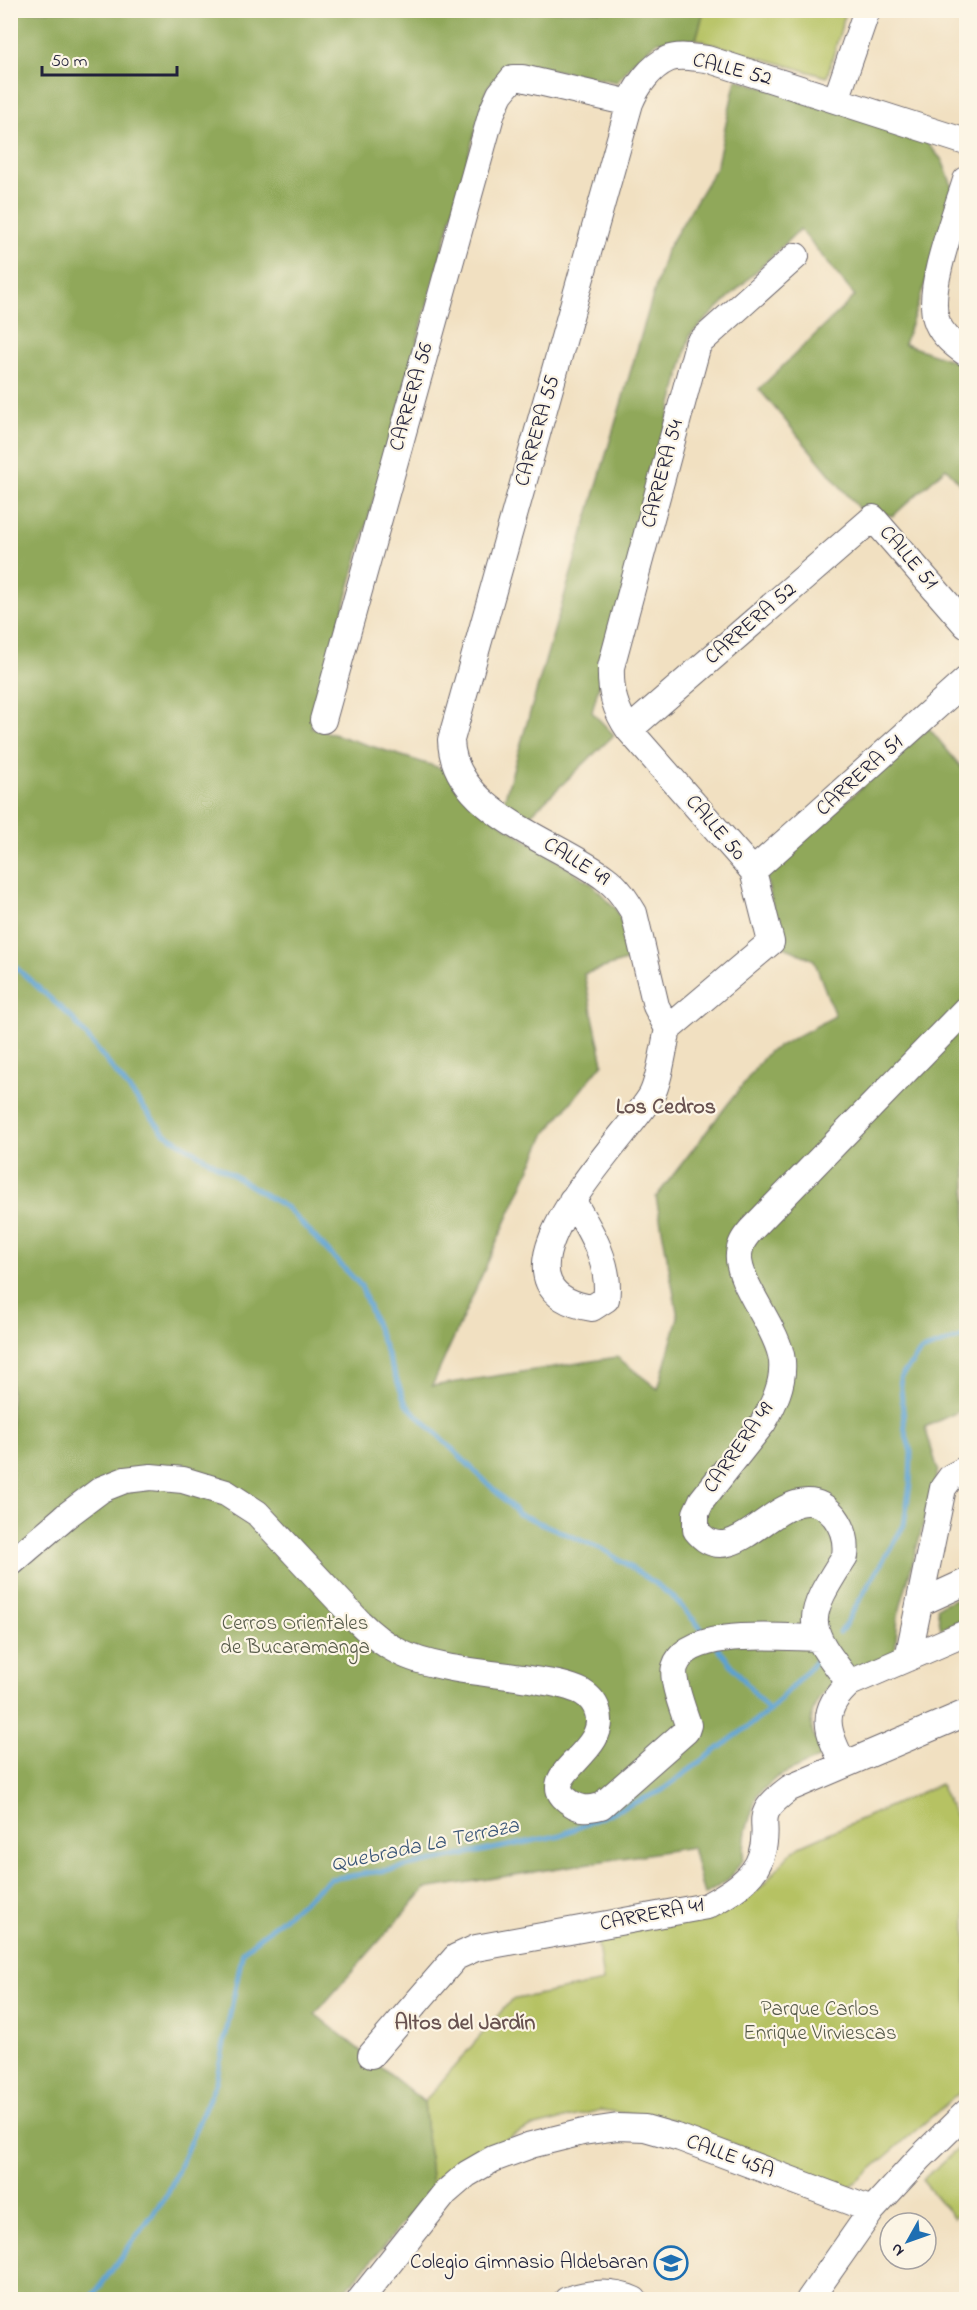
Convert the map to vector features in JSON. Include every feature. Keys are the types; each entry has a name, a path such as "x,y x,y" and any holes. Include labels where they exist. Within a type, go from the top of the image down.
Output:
{"street":[{"path":"836,100 867,10"},
{"name":"CALLE 52","path":"630,103 637,87 650,72 668,59 682,57 707,59 966,142"},
{"name":"CARRERA 56","path":"322,720 492,112 500,94 513,78 522,78 630,103"},
{"name":"CARRERA 55","path":"452,759 451,740 630,103"},
{"path":"966,180 935,284 932,303 936,321 946,336 966,353"},
{"name":"CARRERA 54","path":"629,730 619,717 613,699 611,667 698,344 796,256"},
{"name":"CARRERA 52","path":"629,730 873,518"},
{"name":"CALLE 51","path":"873,518 966,625"},
{"name":"CARRERA 51","path":"753,871 966,680"},
{"name":"CALLE 50","path":"629,730 753,871 771,942 668,1029"},
{"name":"CALLE 49","path":"452,759 468,786 485,804 604,877 616,888 634,913 656,1006 668,1029"},
{"name":"CARRERA 49","path":"850,1683 824,1650 818,1638 814,1618 818,1600 845,1556 846,1550 843,1530 827,1508 821,1504 806,1502 789,1508 769,1517 747,1536 735,1542 712,1543 705,1540 696,1530 696,1513 702,1500 763,1422 775,1398 782,1375 782,1362 776,1339 740,1267 738,1256 741,1242 751,1230 966,1009"},
{"path":"572,1200 652,1095 668,1029"},
{"path":"908,1658 943,1488 951,1477 966,1468"},
{"path":"10,1564 66,1516 102,1489 125,1480 151,1477 183,1480 226,1493 257,1513 376,1639 400,1653 423,1662 556,1684 588,1695 599,1715 596,1736 592,1744 561,1776 557,1785 564,1798 576,1807 588,1809 601,1806 686,1731 687,1725 674,1675 675,1665 688,1650 712,1641 818,1638"},
{"path":"921,1603 966,1582"},
{"path":"844,1765 827,1723 830,1707 837,1694 850,1683 966,1633"},
{"name":"CARRERA 41","path":"371,2055 456,1957 476,1948 707,1906 728,1895 744,1881 760,1859 764,1845 763,1820 766,1809 775,1799 790,1788 966,1713"},
{"path":"809,2300 872,2210 966,2113"},
{"name":"CALLE 45A","path":"360,2300 445,2193 467,2174 492,2159 531,2145 583,2132 618,2127 645,2128 680,2138 872,2210"},
{"path":"573,2297 623,2295 634,2300"}],"green space":[{"path":"704,10 846,11 827,77 696,39"},
{"name":"Cerros Orientales de Bucaramanga","path":"11,11 704,11 696,39 658,41 635,60 617,82 528,65 504,71 487,88 311,727 443,769 475,806 592,884 615,908 630,938 635,958 584,974 603,1063 546,1133 432,1386 617,1357 658,1389 678,1317 656,1197 768,1052 835,1016 814,960 782,946 765,873 929,728 966,773 966,1408 925,1427 938,1470 898,1616 895,1653 839,1680 827,1689 818,1701 812,1714 812,1730 825,1755 777,1777 757,1795 746,1831 743,1860 727,1881 704,1895 692,1847 425,1889 315,2014 424,2102 432,2189 348,2288 330,2300 11,2300"},
{"path":"736,79 922,137 942,160 956,196 904,344 966,365 966,490 946,468 893,516 859,509 759,389 855,296 800,229 690,335 592,712 614,735 525,820 503,804 666,251 716,168"},
{"path":"966,1594 966,1618 941,1629 937,1607"},
{"name":"Parque Carlos Enrique Virviescas","path":"940,1784 966,1840 966,2087 848,2189 669,2119 601,2110 531,2127 459,2162 432,2189 424,2102 511,2000 603,1982 597,1936 675,1922 732,1905 756,1892 786,1858 800,1846"},
{"path":"966,2142 966,2207 954,2218 922,2180"}],"waterway":[{"path":"10,962 72,1018 164,1133 287,1208 361,1286 406,1404 519,1514 604,1550 655,1583 675,1599 706,1634"},
{"name":"Quebrada La Terraza","path":"840,1633 904,1525 910,1484 911,1452 905,1431 900,1378 921,1351 966,1336"},
{"path":"718,1648 769,1711"},
{"name":"Quebrada La Terraza","path":"90,2300 168,2193 216,2082 243,1951 330,1879 394,1869 561,1835 661,1791 769,1711 820,1657"}],"place":[{"name":"Colegio Gimnasio Aldebaran","path":"671,2263"}],"district":[{"name":"Los Cedros","path":"666,1108"},
{"name":"Altos del Jardín","path":"465,2024"}]}
